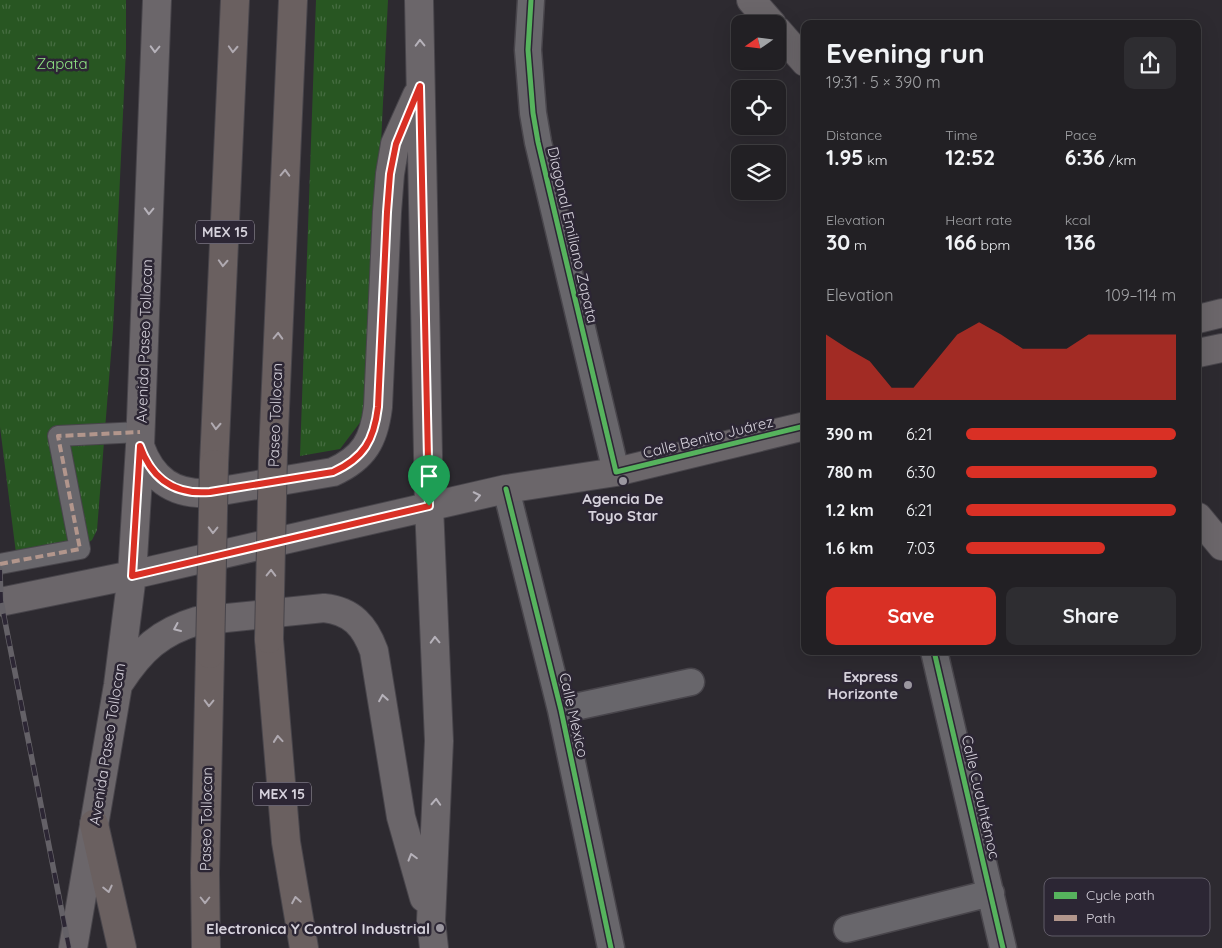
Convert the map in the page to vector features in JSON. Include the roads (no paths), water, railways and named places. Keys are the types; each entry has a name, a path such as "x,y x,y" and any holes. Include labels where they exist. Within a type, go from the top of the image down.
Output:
{"highway":[{"name":"Paseo Tollocan","path":"206,948 205,873 214,464 235,0"},
{"name":"Paseo Tollocan","path":"293,0 273,454 269,639 286,842 304,948"},
{"path":"94,824 122,948"}],"main road":[{"name":"Avenida Paseo Tollocan","path":"73,948 118,685 132,576 140,439 157,0"},
{"path":"419,0 429,506 439,741 430,921"},
{"path":"751,0 764,15"},
{"path":"786,40 801,57"},
{"path":"140,439 144,458 150,468 169,485 193,494 333,472 347,466 365,448 372,436 378,407 390,174 396,144 420,86"},
{"path":"1201,318 1222,314"},
{"path":"1201,352 1222,348"},
{"name":"Calle Benito Juárez","path":"0,602 132,576 506,489 616,472 801,427"},
{"path":"1201,521 1222,546"},
{"path":"118,685 131,665 154,641 182,626 197,621 324,608 338,609 357,622 370,640 376,657 401,817 430,921 434,948"}],"street":[{"name":"Diagonal Emiliano Zapata","path":"531,0 528,50 531,94 538,142 616,472"},
{"path":"0,564 80,549 58,436 140,439"},
{"name":"Calle México","path":"506,489 561,710 611,948"},
{"name":"Calle Cuauhtémoc","path":"935,655 1003,948"},
{"path":"561,710 691,682"},
{"path":"847,929 991,893"}],"railway":[{"path":"0,570 1,601 69,948"}],"place":[{"name":"Agencia De Toyo Star","path":"623,481"},
{"name":"Express Horizonte","path":"908,685"},
{"name":"Electronica Y Control Industrial","path":"440,928"}],"park label":[{"name":"Zapata","path":"62,63"}]}
